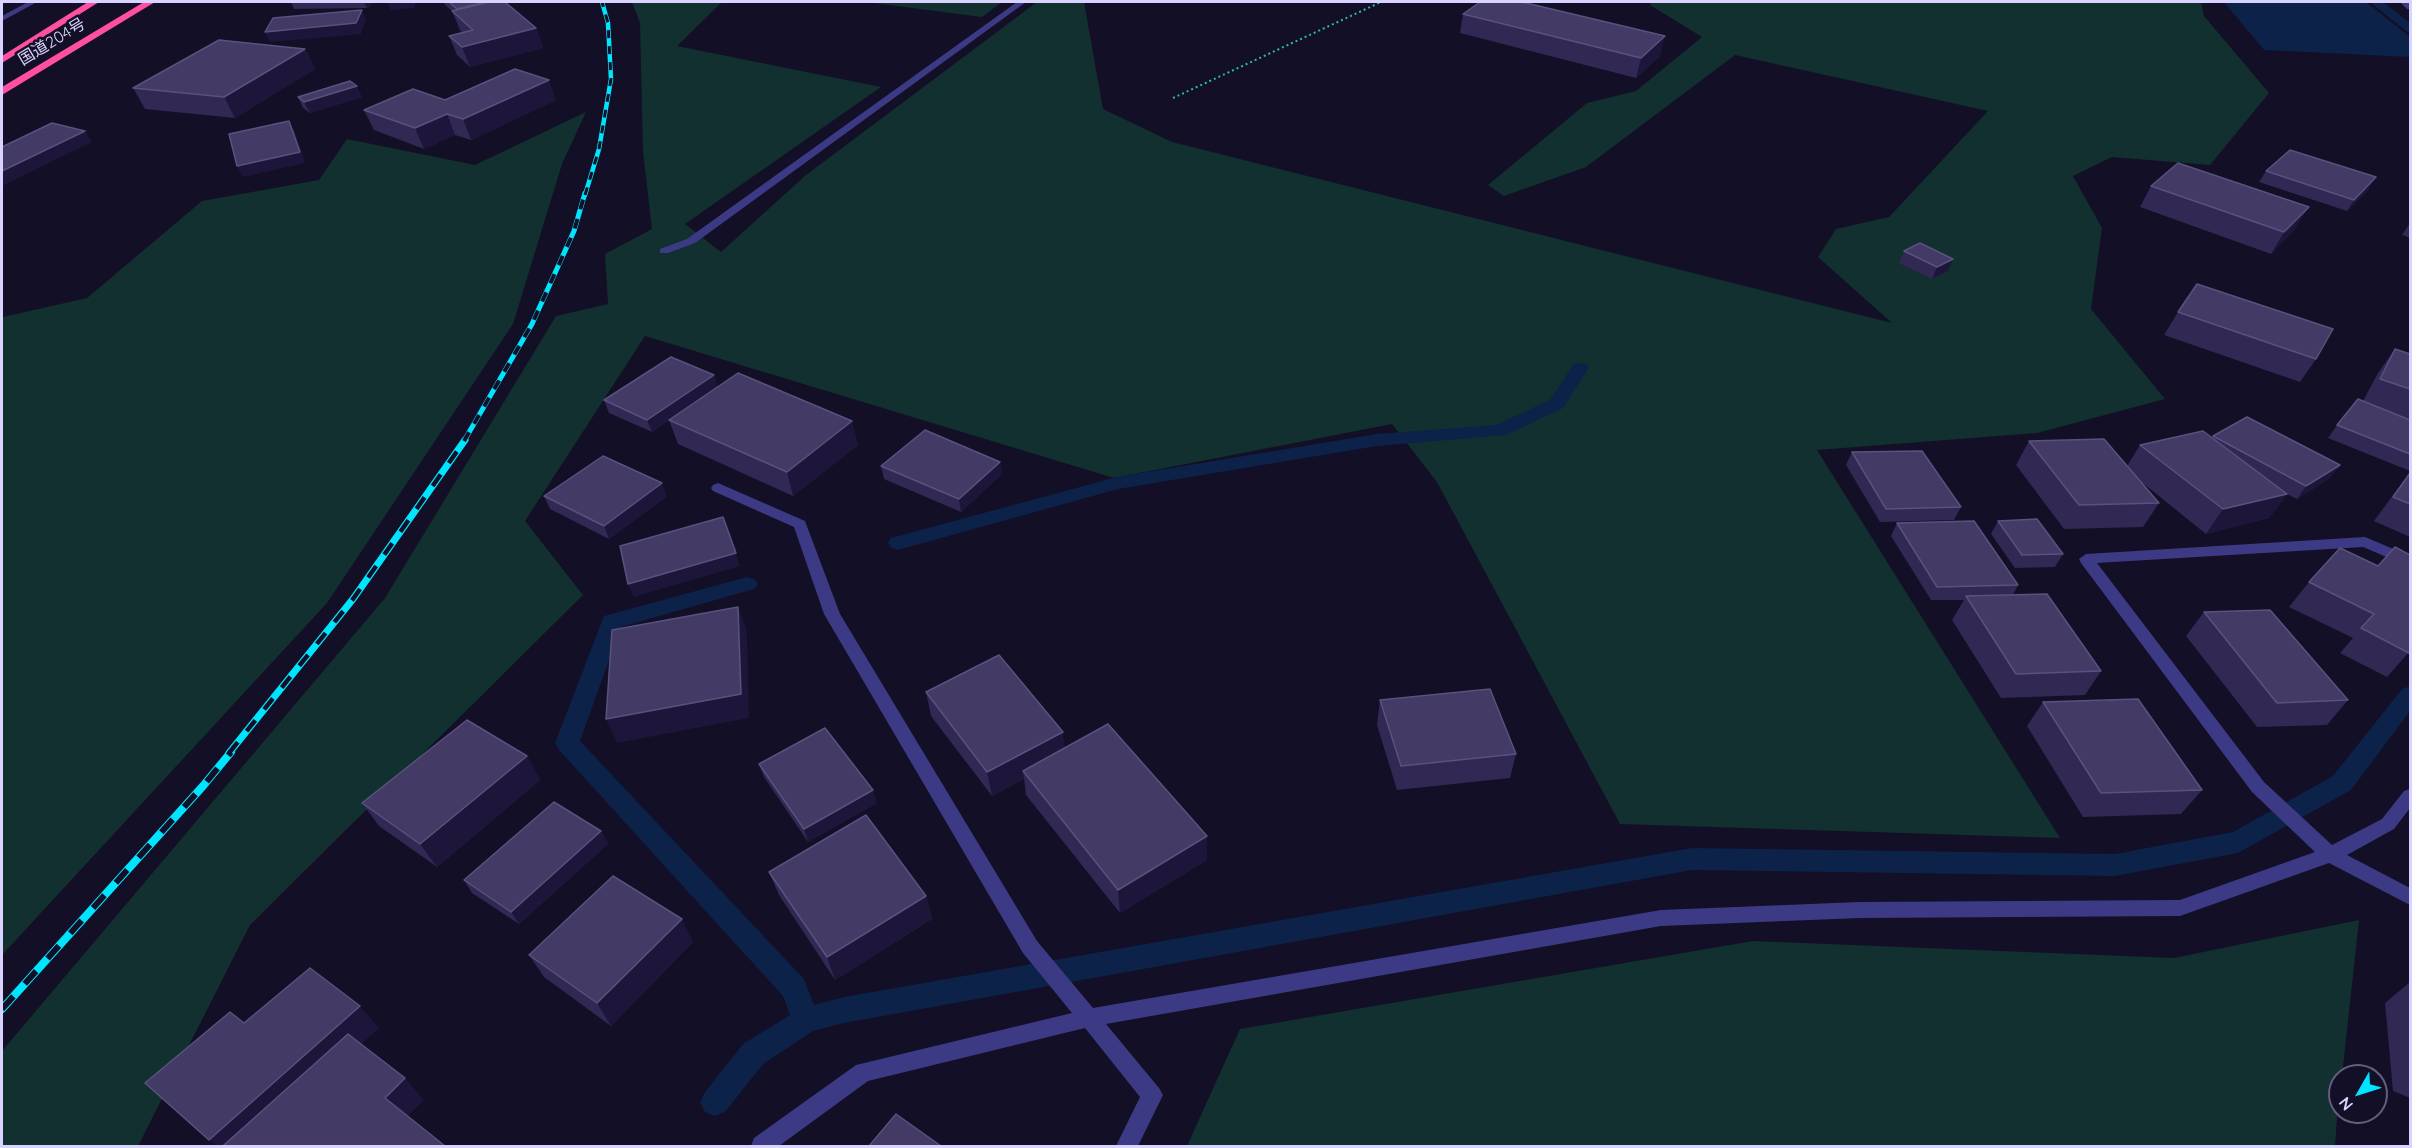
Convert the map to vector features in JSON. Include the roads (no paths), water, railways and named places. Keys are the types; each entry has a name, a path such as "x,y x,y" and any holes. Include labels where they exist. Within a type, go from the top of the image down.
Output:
{"highway":[{"name":"国道204号","path":"2,60 94,2"},
{"name":"国道204号","path":"2,92 150,2"}],"street":[{"path":"2,19 33,2"},
{"path":"664,251 691,241 1022,2"},
{"path":"2404,2 2410,7"},
{"path":"718,488 800,524 832,614 1030,946 1152,1095 1127,1146"},
{"path":"2410,562 2366,542 2086,559 2258,787 2330,855 2410,897"},
{"path":"762,1146 863,1072 1089,1018 1661,918 1860,910 2180,908 2330,855 2388,824 2410,796"}],"water":[{"path":"2224,2 2366,2 2410,37 2410,57 2264,50"}],"waterway":[{"path":"2376,2 2410,28"},
{"path":"898,543 1117,483 1377,440 1499,431 1557,404 1580,368"},
{"path":"747,584 612,622 567,743 794,988 806,1020"},
{"path":"806,1020 844,1010 1692,859 2115,865 2238,842 2342,783 2410,695"},
{"path":"715,1102 753,1054 806,1020"}],"railway":[{"path":"585,195 599,149 611,79 608,23 602,2"},
{"path":"464,441 532,324 574,231 585,193"},
{"path":"229,753 353,599 465,440"},
{"path":"2,1009 231,752"}]}
